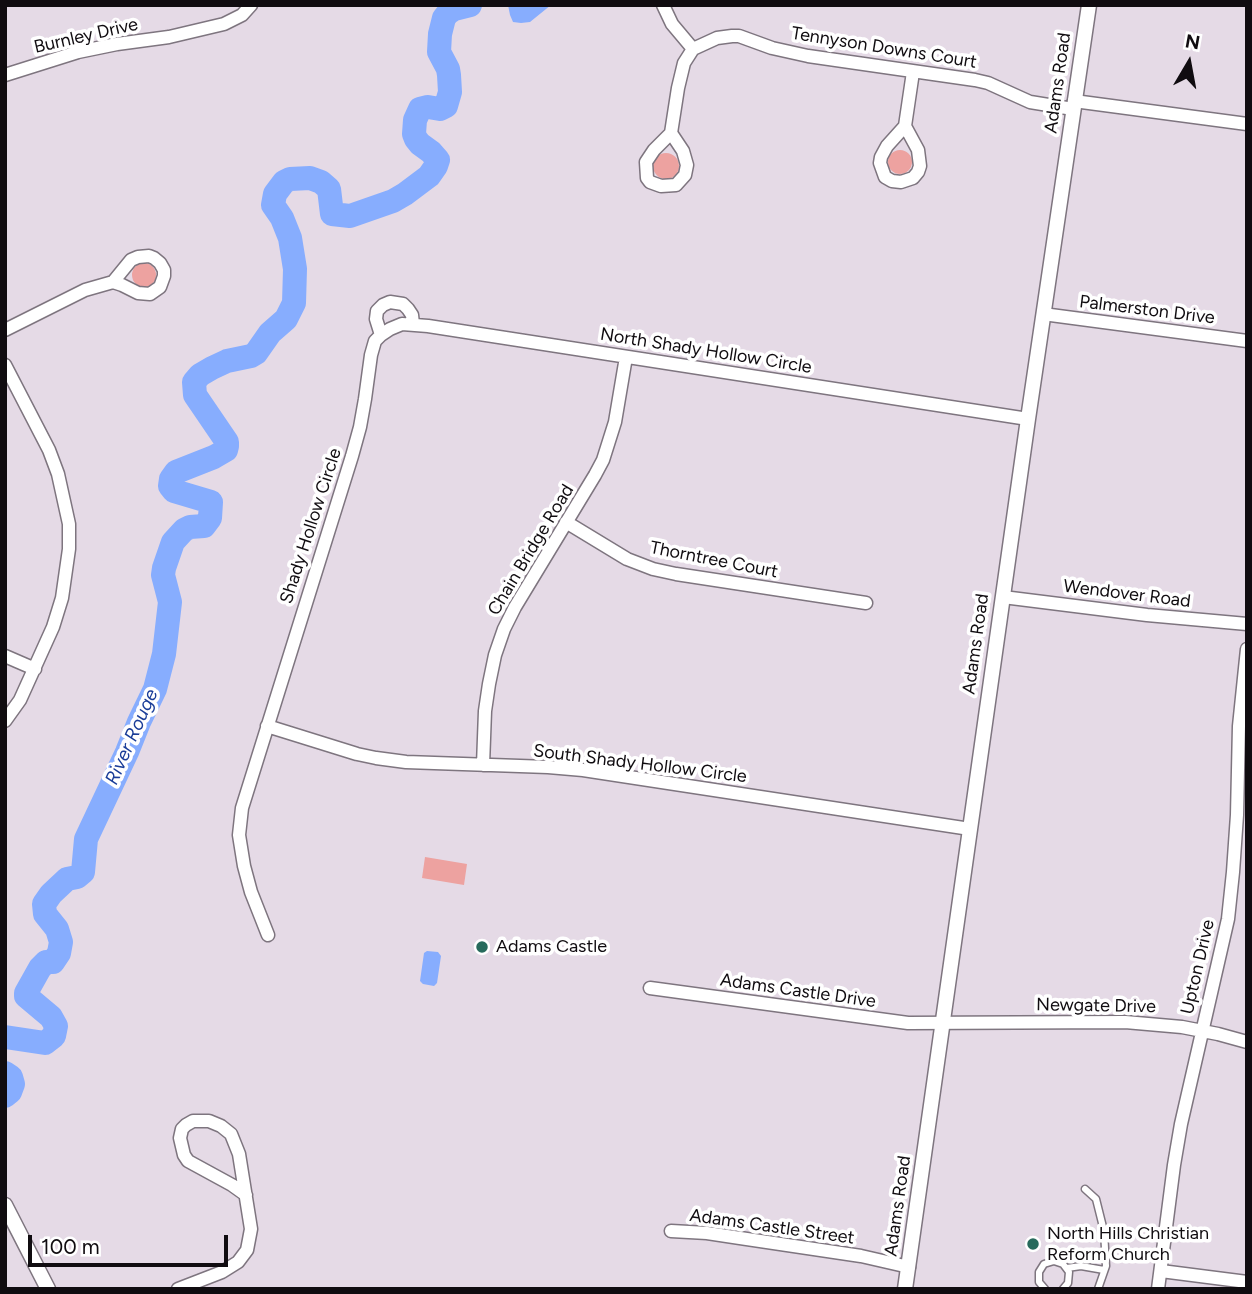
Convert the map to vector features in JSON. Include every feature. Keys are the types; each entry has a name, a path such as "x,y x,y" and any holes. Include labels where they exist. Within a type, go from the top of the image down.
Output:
{"street":[{"name":"Burnley Drive","path":"5,75 78,52 224,24 242,15 251,5"},
{"path":"663,5 672,24 692,49 680,76 671,133"},
{"name":"Adams Road","path":"905,1289 1089,5"},
{"name":"Tennyson Downs Court","path":"692,49 717,38 739,36 807,57 975,80 1030,102 1247,124"},
{"path":"905,126 913,72"},
{"path":"5,330 85,290 113,282"},
{"name":"Shady Hollow Circle","path":"268,935 246,877 240,851 242,807 360,427 371,355 375,341 381,335 376,319 377,312 390,302 403,304 412,315 412,324"},
{"name":"Palmerston Drive","path":"1043,314 1247,341"},
{"name":"North Shady Hollow Circle","path":"381,335 390,328 412,324 1028,418"},
{"name":"Chain Bridge Road","path":"483,765 485,710 499,642 515,607 595,475 609,444 626,357"},
{"path":"5,365 54,462 69,524 69,549 62,598 54,627 20,700 5,721"},
{"name":"Thorntree Court","path":"566,522 627,559 653,569 676,575 866,603"},
{"name":"Wendover Road","path":"1003,597 1247,624"},
{"name":"Upton Drive","path":"1158,1289 1174,1165 1228,919 1242,816 1239,726 1247,649"},
{"path":"5,656 35,669"},
{"name":"South Shady Hollow Circle","path":"267,726 376,758 406,762 548,767 583,771 970,830"},
{"name":"Adams Castle Drive","path":"650,988 908,1023 942,1024"},
{"name":"Newgate Drive","path":"942,1024 1125,1022 1202,1030 1247,1042"},
{"path":"178,1289 222,1272 238,1262 247,1250 251,1229 246,1195 239,1154 231,1134 209,1121 193,1121 186,1125 180,1138 188,1161 246,1195"},
{"path":"5,1205 48,1289"},
{"name":"Adams Castle Street","path":"671,1231 707,1233 861,1256 909,1266"},
{"path":"1161,1270 1247,1282"}],"lane":[{"path":"1085,1189 1096,1199 1104,1231 1106,1266 1098,1289"},
{"path":"1045,1289 1038,1277 1044,1264 1054,1261 1067,1268 1070,1278 1063,1289"},
{"path":"1067,1268 1081,1266 1104,1270"}],"shaded area":[{"path":"900,150 909,153 912,162 909,171 900,174 891,171 888,162 891,153"},
{"path":"666,153 675,157 679,166 675,175 666,179 657,175 653,166 657,157"},
{"path":"144,263 155,270 156,275 149,286 144,287 133,280 132,275 139,264"},
{"path":"425,857 467,864 464,885 422,878"}],"water":[{"path":"508,5 551,5 530,22 521,23 513,22"},
{"path":"438,952 441,956 437,983 434,986 420,981 424,953"}],"waterway":[{"name":"River Rouge","path":"5,1037 45,1043 54,1036 56,1026 51,1017 26,996 40,968 46,962 53,962 59,953 61,942 57,929 45,914 44,904 67,879 77,877 83,872 86,839 155,689 164,654 170,602 163,575 173,542 184,530 204,526 210,518 211,502 174,491 170,486 176,472 214,457 226,450 227,446 227,442 195,395 194,382 212,368 256,353 270,333 286,319 294,303 295,269 290,238 273,205 275,194 284,182 290,179 310,178 329,189 332,214 350,216 393,201 429,176 438,160 416,139 415,120 420,109 440,109 446,106 450,92 449,75 439,52 440,34 448,13 470,5"},
{"name":"River Rouge","path":"5,1073 11,1077 13,1084 5,1096"}],"place":[{"name":"Adams Castle","path":"482,947"},
{"name":"North Hills Christian Reform Church","path":"1033,1244"}]}
